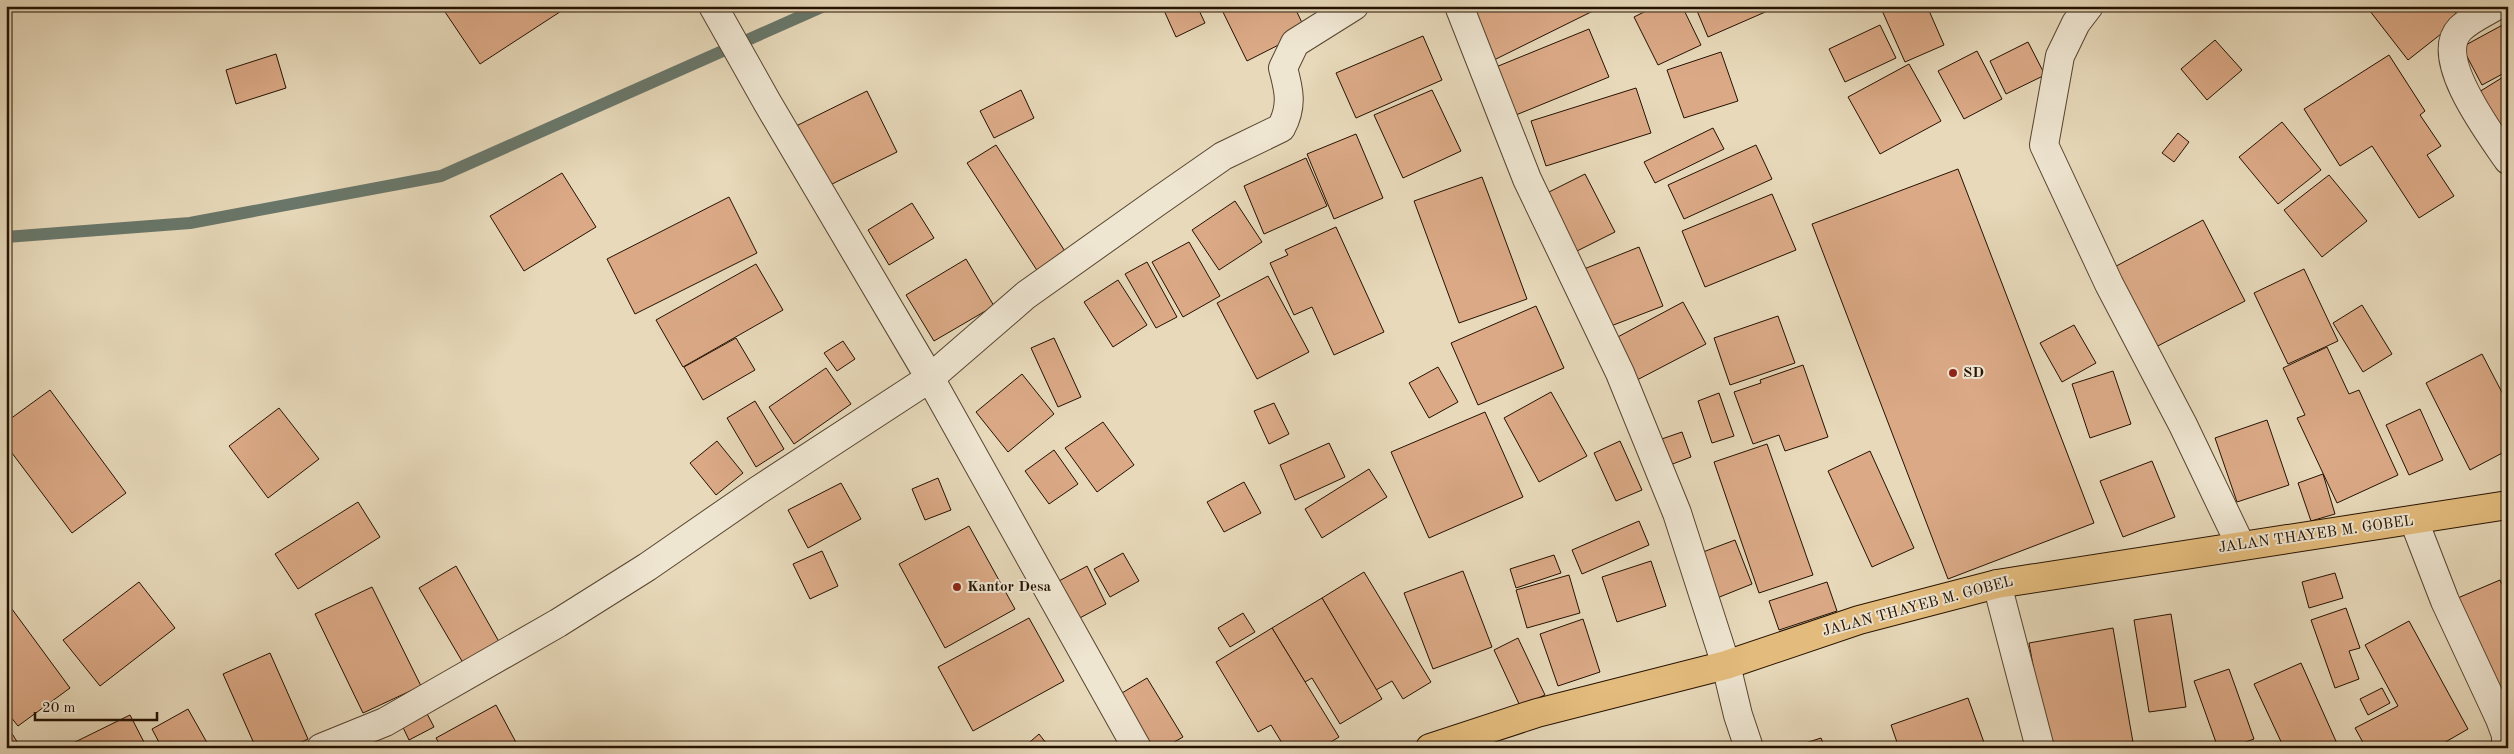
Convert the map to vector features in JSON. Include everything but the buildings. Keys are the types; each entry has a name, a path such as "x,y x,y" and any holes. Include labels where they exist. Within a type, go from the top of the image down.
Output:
{"main road":[{"name":"JALAN THAYEB M. GOBEL","path":"1430,748 1537,713 1726,665 1860,620 1998,584 2508,505"}],"street":[{"path":"713,6 766,102 930,378 1137,748"},
{"path":"321,748 385,722 558,623 647,567 757,491 930,378 1026,295 1223,156 1281,128 1290,107 1290,95 1282,68 1295,43 1354,6"},
{"path":"1459,6 1527,179 1620,373 1674,504 1726,665 1738,715 1749,748"},
{"path":"2089,6 2076,23 2060,56 2044,145 2109,284 2183,424 2240,546"},
{"path":"2496,6 2459,30 2455,38 2453,59 2460,82 2508,160"},
{"path":"2414,521 2444,601 2500,719 2506,734 2506,744"},
{"path":"1998,584 2040,748"}],"waterway":[{"path":"6,237 190,223 441,176 824,6"}],"place":[{"name":"SD","path":"1953,373"},
{"name":"Kantor Desa","path":"957,587"}]}
